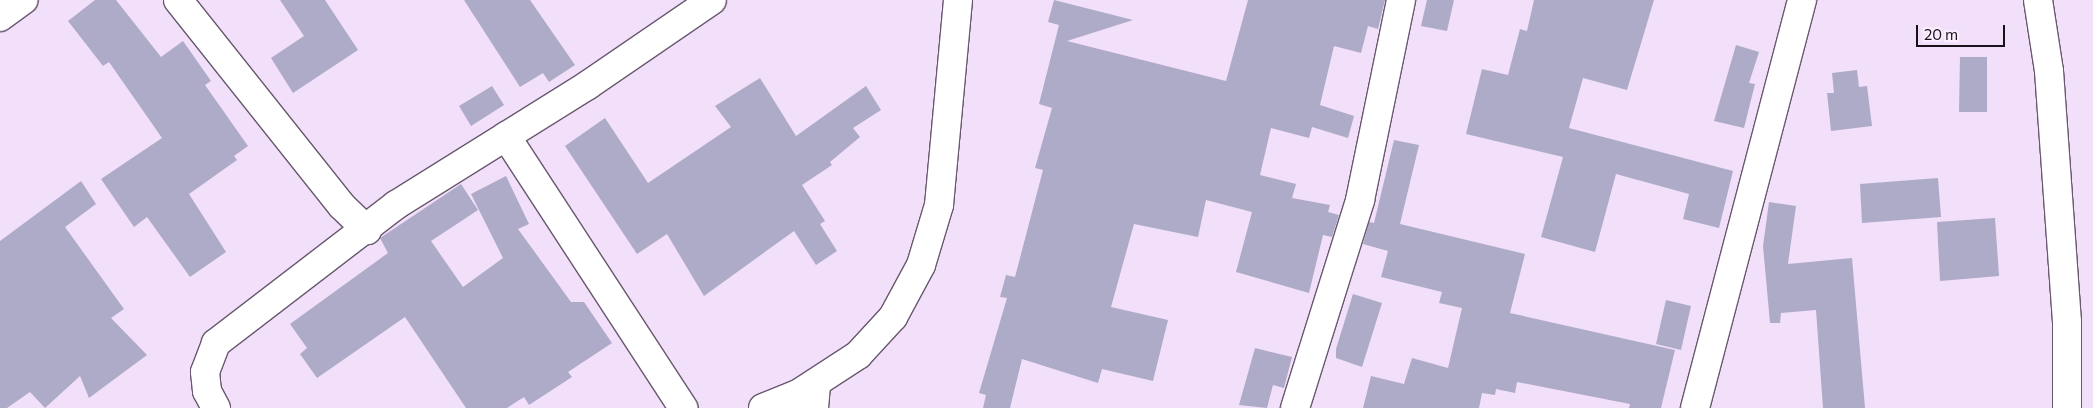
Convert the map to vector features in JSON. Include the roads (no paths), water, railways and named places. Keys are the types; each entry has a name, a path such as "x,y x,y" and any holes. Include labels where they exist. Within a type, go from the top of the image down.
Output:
{"street":[{"path":"0,17 23,0"},
{"path":"178,0 336,199 367,230"},
{"path":"216,408 207,391 205,372 216,343 367,230 396,205 506,136 712,0"},
{"path":"763,408 815,395 858,355 893,317 921,265 939,205 958,0"},
{"path":"1295,408 1360,200 1401,0"},
{"path":"1696,408 1802,0"},
{"path":"2038,0 2049,71 2068,322 2067,408"},
{"path":"506,136 683,408"}]}
